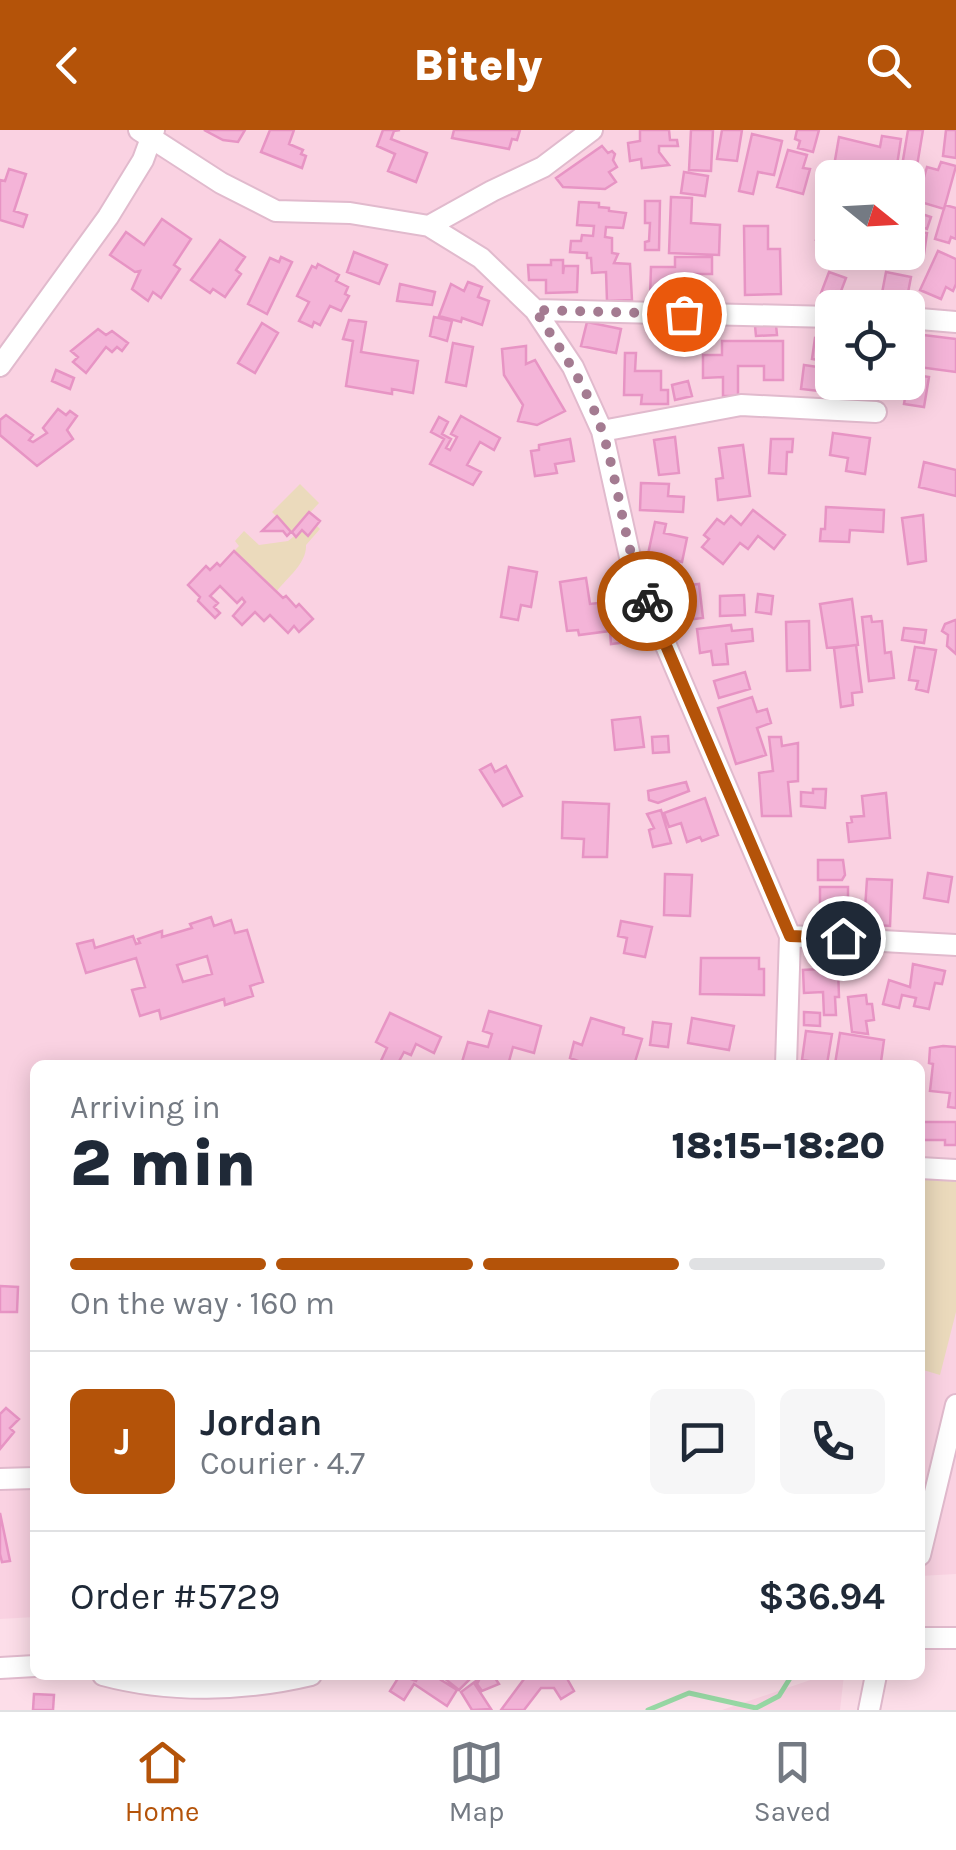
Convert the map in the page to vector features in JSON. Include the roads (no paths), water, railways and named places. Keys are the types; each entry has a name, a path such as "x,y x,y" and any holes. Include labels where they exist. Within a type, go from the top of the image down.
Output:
{"street":[{"path":"429,226 543,168 592,130"},
{"path":"0,366 108,217 144,160 148,132 222,182 276,211 350,213 429,226 481,258 535,310 572,367 602,431 632,566 790,936 786,1060"},
{"path":"535,310 815,317"},
{"path":"925,319 956,322"},
{"path":"602,431 741,405 876,412"},
{"path":"790,936 956,945"},
{"path":"925,1168 956,1170"},
{"path":"925,1533 956,1404"},
{"path":"0,1479 30,1478"},
{"path":"925,1642 956,1638"},
{"path":"0,1668 30,1666"},
{"path":"127,1680 165,1688 204,1688 272,1680"},
{"path":"870,1704 888,1680"}],"waterway":[{"path":"648,1710 689,1693 756,1708 779,1696 789,1680"}]}
